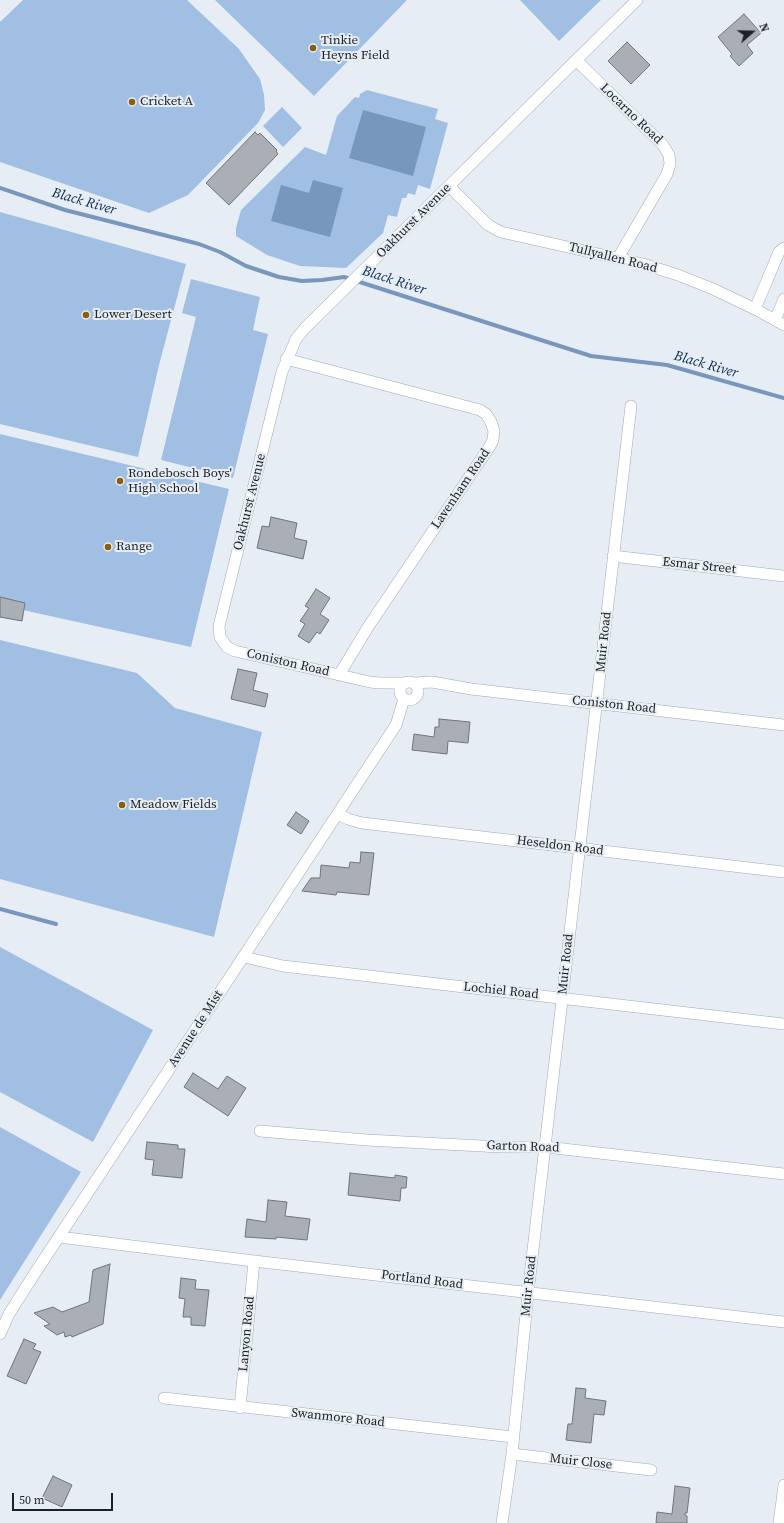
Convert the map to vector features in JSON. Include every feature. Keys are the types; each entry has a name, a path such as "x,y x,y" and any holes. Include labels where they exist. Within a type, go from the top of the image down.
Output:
{"street":[{"name":"Oakhurst Avenue","path":"223,644 220,637 220,626 282,372 286,359 296,339 305,328 637,0"},
{"name":"Locarno Road","path":"576,60 663,145 669,155 670,164 667,174 618,258"},
{"name":"Tullyallen Road","path":"449,186 488,225 501,232 618,258 678,276 712,289 780,322"},
{"path":"755,309 779,252 784,248"},
{"path":"780,322 784,299"},
{"name":"Lavenham Road","path":"286,359 480,410 486,414 492,422 494,430 493,440 490,446 368,627 339,675"},
{"name":"Muir Road","path":"502,1523 512,1454 528,1293 631,406"},
{"name":"Esmar Street","path":"614,556 784,576"},
{"name":"Coniston Road","path":"223,644 236,651 409,691 427,682 784,725"},
{"name":"Avenue de Mist","path":"0,1334 9,1314 59,1237 396,725 406,715 409,691"},
{"name":"Heseldon Road","path":"338,814 362,823 784,872"},
{"name":"Lochiel Road","path":"244,957 283,966 784,1024"},
{"name":"Garton Road","path":"260,1131 367,1140 501,1147 546,1147 784,1174"},
{"name":"Portland Road","path":"59,1237 784,1322"},
{"name":"Lanyon Road","path":"240,1408 254,1261"},
{"name":"Swanmore Road","path":"164,1398 240,1408 513,1437"},
{"name":"Muir Close","path":"512,1454 651,1470"},
{"path":"779,1523 784,1485"}],"shaded area":[{"name":"Cricket A","path":"23,0 187,0 239,49 260,79 264,95 265,110 258,123 188,195 149,213 0,162 0,22"},
{"name":"Tinkie Heyns Field","path":"215,0 407,0 314,96"},
{"path":"520,0 601,0 559,41"},
{"path":"367,90 438,109 435,119 448,123 430,189 418,185 415,195 408,193 406,198 402,198 397,217 388,215 383,233 346,268 300,266 267,255 236,236 236,228 241,210 305,147 326,155 337,116 355,97 359,98 360,94"},
{"path":"282,107 302,128 283,147 263,126"},
{"path":"363,110 426,127 413,176 349,158"},
{"path":"313,180 343,188 330,237 271,221 281,185 309,193"},
{"name":"Lower Desert","path":"0,212 186,264 159,365 138,457 0,424"},
{"path":"191,279 260,297 253,330 268,334 233,478 161,460 196,317 182,313"},
{"name":"Range","path":"0,434 229,489 191,647 0,605"},
{"name":"Meadow Fields","path":"0,640 137,673 175,708 262,732 214,937 0,879"},
{"path":"0,947 153,1030 93,1142 0,1092"},
{"path":"0,1127 81,1172 0,1300"}],"building":[{"path":"744,14 761,33 747,45 753,53 739,66 730,56 732,54 718,37"},
{"path":"627,42 650,65 631,84 608,61"},
{"path":"255,132 258,135 260,133 277,150 276,151 278,154 229,205 206,183"},
{"path":"271,517 297,523 294,538 307,541 303,559 257,548 262,526 269,527"},
{"path":"316,589 330,598 320,614 329,620 320,634 317,632 309,643 298,636 305,624 300,621 309,608 305,606"},
{"path":"0,597 25,603 22,621 0,617"},
{"path":"238,669 257,673 253,690 268,694 265,707 231,699"},
{"path":"439,719 470,722 468,743 448,741 447,754 412,750 414,734 434,737 435,727 439,727"},
{"path":"296,812 309,821 301,834 287,825"},
{"path":"361,852 374,853 369,895 337,892 336,895 302,891 311,878 320,878 321,865 349,868 350,862 360,863"},
{"path":"193,1073 218,1089 227,1076 246,1088 228,1116 184,1087"},
{"path":"147,1142 178,1145 178,1149 185,1149 182,1178 152,1175 154,1160 145,1159"},
{"path":"350,1173 395,1178 395,1175 407,1177 406,1188 401,1188 400,1201 348,1195"},
{"path":"268,1200 287,1202 285,1216 310,1219 307,1240 276,1237 276,1239 245,1237 247,1219 266,1222"},
{"path":"110,1264 103,1324 72,1337 71,1335 65,1337 64,1332 57,1335 44,1326 50,1324 34,1313 53,1307 62,1312 89,1302 93,1270"},
{"path":"181,1278 196,1280 195,1289 209,1290 205,1326 191,1325 191,1317 183,1317 185,1299 179,1298"},
{"path":"24,1339 36,1344 33,1349 41,1352 26,1384 7,1376"},
{"path":"576,1388 586,1389 585,1398 606,1401 604,1415 594,1414 591,1443 566,1440 568,1424 572,1424"},
{"path":"53,1476 72,1485 62,1507 42,1498"},
{"path":"675,1486 690,1488 687,1513 685,1513 687,1516 687,1523 656,1523 657,1512 672,1514"}],"waterway":[{"name":"Black River","path":"0,188 65,210 199,244 220,252 246,266 279,277 302,281 344,277 591,356 667,365 784,398"},
{"path":"0,909 56,924"}],"place":[{"name":"Tinkie Heyns Field","path":"313,48"},
{"name":"Cricket A","path":"132,102"},
{"name":"Lower Desert","path":"86,315"},
{"name":"Rondebosch Boys' High School","path":"120,481"},
{"name":"Range","path":"108,547"},
{"name":"Meadow Fields","path":"122,805"}]}
